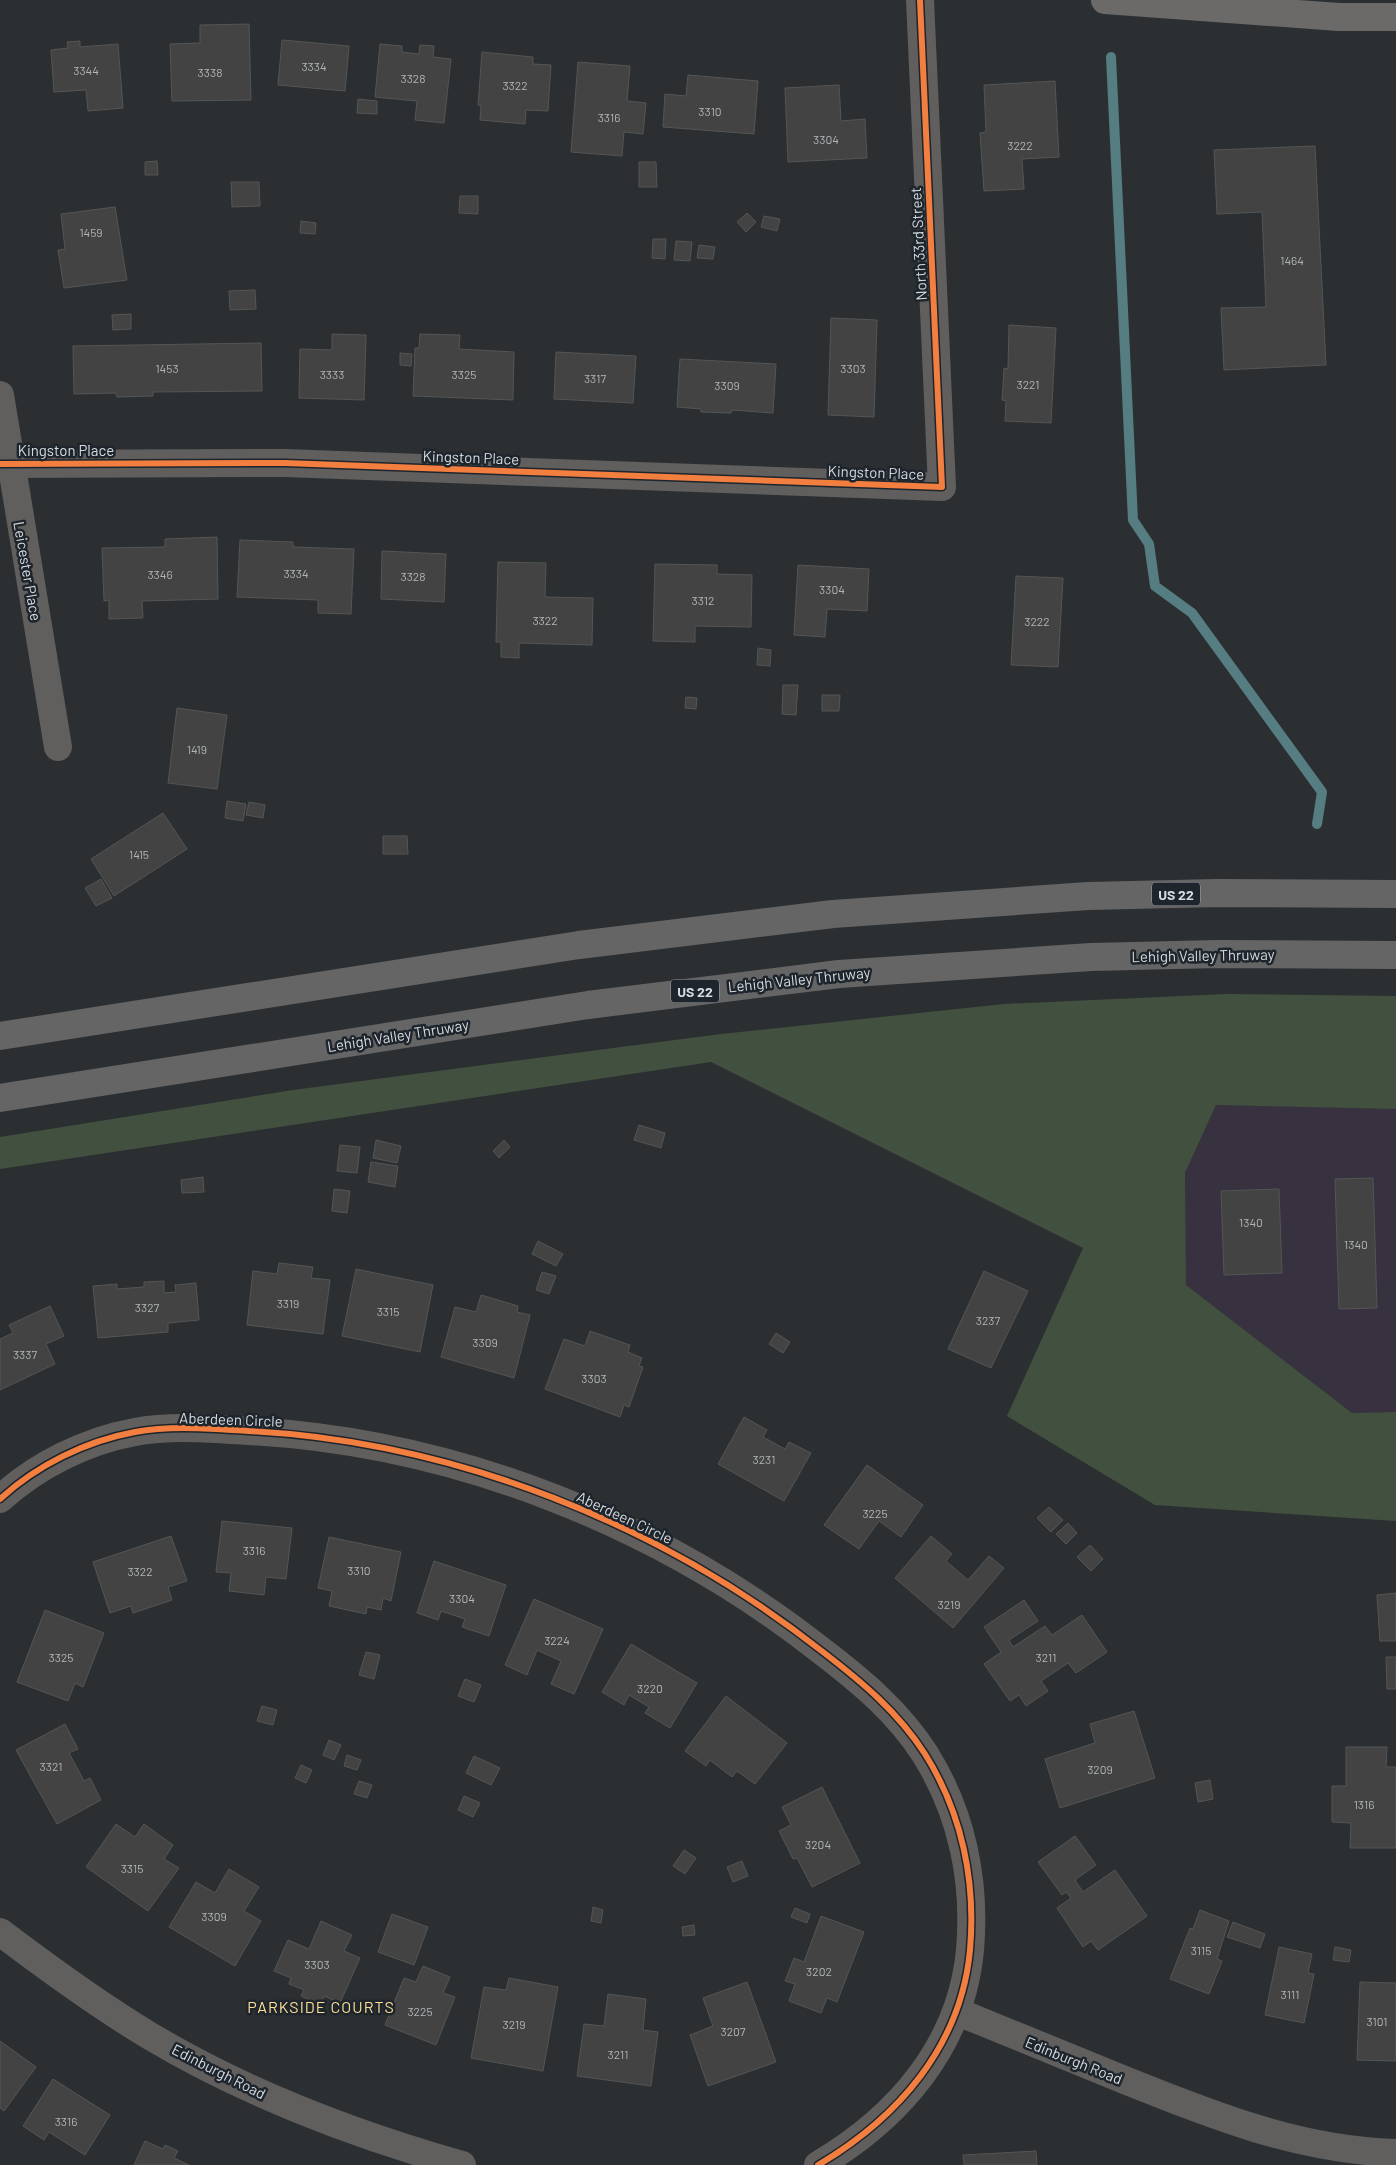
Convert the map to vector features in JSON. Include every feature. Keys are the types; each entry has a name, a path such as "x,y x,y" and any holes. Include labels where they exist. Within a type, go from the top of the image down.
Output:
{"highway":[{"name":"US 22","path":"0,1036 579,945 833,914 1088,896 1217,893 1396,894"},
{"name":"Lehigh Valley Thruway","path":"0,1098 588,1005 839,974 1091,957 1396,955"}],"street":[{"name":"North 33rd Street","path":"920,0 942,487"},
{"path":"1105,0 1339,16 1396,17"},
{"name":"Leicester Place","path":"0,395 5,464 58,747"},
{"name":"Kingston Place","path":"5,464 284,463 942,487"},
{"name":"Aberdeen Circle","path":"0,1499 44,1466 88,1445 135,1432 184,1428 278,1432 350,1442 422,1457 493,1477 563,1502 630,1531 694,1564 786,1622 871,1689 893,1711 924,1753 944,1789 960,1828 969,1869 973,1920 968,1972 958,2012"},
{"name":"Edinburgh Road","path":"0,1932 78,1990 151,2036 227,2078 306,2113 384,2154 462,2165"},
{"path":"818,2165 866,2133 905,2096 938,2051 958,2012"},
{"name":"Edinburgh Road","path":"958,2012 1215,2117 1289,2139 1365,2152 1396,2153"}],"shaded area":[{"path":"1216,1105 1396,1109 1396,1412 1352,1413 1186,1285 1185,1173"}],"green space":[{"path":"1226,994 1396,996 1396,1109 1216,1105 1185,1173 1186,1285 1352,1413 1396,1412 1396,1521 1155,1505 1007,1416 1083,1248 711,1062 0,1169 0,1137 293,1090 721,1034 1004,1004"}],"building":[{"path":"249,24 251,100 172,101 170,44 200,43 200,25"},
{"path":"282,40 349,46 345,91 278,85"},
{"path":"80,41 80,47 118,44 123,108 88,111 86,90 54,92 51,50 68,48 67,42"},
{"path":"380,44 402,46 402,52 419,54 420,45 434,46 433,57 451,59 444,123 415,120 417,101 375,97"},
{"path":"482,52 533,57 533,64 551,65 548,111 526,110 525,124 480,120 481,105 478,105"},
{"path":"578,62 630,66 627,101 646,103 643,134 624,132 622,156 571,152"},
{"path":"688,75 758,81 754,134 663,127 665,94 686,96"},
{"path":"1055,81 1059,157 1022,159 1024,189 984,191 980,133 986,132 984,85"},
{"path":"839,85 841,121 865,119 867,158 788,162 785,88"},
{"path":"358,99 377,101 377,114 357,113"},
{"path":"1315,146 1326,365 1224,370 1221,308 1266,307 1262,212 1217,214 1214,150"},
{"path":"157,161 158,175 145,175 145,162"},
{"path":"639,162 656,162 657,187 639,187"},
{"path":"231,182 259,182 260,206 232,207"},
{"path":"460,196 478,196 478,214 459,213"},
{"path":"115,207 127,280 64,288 58,250 65,249 61,214"},
{"path":"747,213 756,222 746,232 737,222"},
{"path":"764,216 780,219 777,231 761,227"},
{"path":"301,221 316,223 315,234 300,233"},
{"path":"653,239 666,239 665,259 652,258"},
{"path":"676,241 692,242 690,261 674,260"},
{"path":"699,245 715,247 713,259 697,258"},
{"path":"255,290 256,309 230,310 229,291"},
{"path":"131,314 131,329 113,330 112,315"},
{"path":"831,318 877,320 874,417 828,415"},
{"path":"1009,325 1056,328 1051,423 1005,421 1006,401 1002,400 1004,368 1008,369"},
{"path":"332,334 366,335 364,400 299,398 300,349 332,350"},
{"path":"420,334 460,335 459,349 514,352 513,400 413,396 415,348 419,348"},
{"path":"261,343 262,391 153,392 153,396 117,397 116,393 74,394 73,346"},
{"path":"556,352 636,356 633,403 554,399"},
{"path":"400,353 412,354 411,366 400,365"},
{"path":"680,359 776,364 773,413 732,410 731,413 701,412 701,409 677,407"},
{"path":"217,537 218,599 142,601 143,618 109,619 109,600 104,601 102,548 165,547 165,539"},
{"path":"240,540 293,542 293,547 354,549 351,614 318,613 318,600 237,597"},
{"path":"382,551 446,554 444,602 381,599"},
{"path":"498,562 546,563 545,597 593,598 592,645 519,643 519,658 501,657 501,642 496,642"},
{"path":"655,564 717,565 717,574 752,575 751,627 695,626 695,642 653,641"},
{"path":"798,565 869,569 867,611 827,609 825,637 794,635"},
{"path":"1016,576 1063,578 1058,667 1011,665"},
{"path":"758,648 771,650 770,666 757,665"},
{"path":"783,685 798,685 796,715 782,714"},
{"path":"822,695 840,695 839,711 822,711"},
{"path":"686,697 697,698 696,709 685,708"},
{"path":"177,708 227,715 217,789 168,783"},
{"path":"227,801 246,804 243,821 225,818"},
{"path":"249,802 265,805 263,818 246,815"},
{"path":"163,813 187,849 114,896 91,859"},
{"path":"383,836 407,836 408,854 383,854"},
{"path":"101,879 112,898 96,906 85,888"},
{"path":"639,1125 665,1133 661,1148 634,1140"},
{"path":"376,1140 401,1146 397,1163 373,1158"},
{"path":"504,1140 510,1147 499,1158 493,1151"},
{"path":"340,1145 360,1147 357,1173 337,1171"},
{"path":"371,1162 398,1166 395,1187 368,1182"},
{"path":"203,1177 204,1192 182,1193 181,1180"},
{"path":"1373,1178 1377,1308 1339,1309 1335,1179"},
{"path":"334,1189 350,1191 347,1213 332,1211"},
{"path":"1279,1189 1282,1273 1224,1275 1221,1191"},
{"path":"538,1241 563,1254 556,1266 532,1254"},
{"path":"279,1263 313,1267 311,1278 330,1280 323,1334 247,1325 253,1271 277,1274"},
{"path":"356,1269 433,1285 420,1352 342,1336"},
{"path":"984,1271 1028,1291 991,1368 948,1349"},
{"path":"542,1272 556,1276 549,1294 536,1290"},
{"path":"164,1281 164,1293 176,1292 175,1285 196,1283 199,1320 168,1323 168,1332 98,1338 93,1286 117,1284 117,1289 144,1287 144,1282"},
{"path":"481,1295 518,1306 517,1312 530,1315 514,1378 441,1357 455,1307 476,1312"},
{"path":"50,1306 64,1336 46,1344 55,1364 0,1390 0,1339 13,1333 9,1325"},
{"path":"590,1331 630,1345 628,1352 642,1358 639,1366 643,1367 629,1407 624,1405 620,1417 545,1389 564,1339 585,1346"},
{"path":"776,1333 790,1342 783,1353 769,1344"},
{"path":"744,1417 767,1430 763,1437 785,1449 789,1442 811,1453 784,1501 718,1464"},
{"path":"867,1465 923,1505 901,1537 879,1521 859,1549 824,1525"},
{"path":"1049,1507 1063,1520 1051,1532 1037,1518"},
{"path":"222,1521 292,1528 286,1579 266,1577 264,1595 229,1591 231,1573 216,1572"},
{"path":"1068,1523 1077,1533 1066,1544 1056,1534"},
{"path":"171,1536 187,1581 168,1587 172,1600 133,1613 131,1606 110,1613 93,1562"},
{"path":"931,1536 952,1554 946,1561 968,1580 989,1556 1004,1568 953,1628 895,1578"},
{"path":"329,1537 401,1552 391,1601 383,1598 381,1610 367,1607 366,1614 329,1606 332,1591 318,1588"},
{"path":"1090,1545 1103,1559 1091,1571 1077,1557"},
{"path":"434,1561 506,1585 489,1636 462,1627 465,1619 441,1611 438,1620 417,1613"},
{"path":"1396,1593 1396,1641 1380,1641 1377,1595"},
{"path":"534,1599 603,1629 574,1694 551,1684 561,1661 537,1650 527,1675 505,1665"},
{"path":"1024,1600 1038,1621 1009,1640 1013,1647 1045,1626 1052,1635 1082,1615 1107,1652 1076,1673 1068,1663 1041,1681 1048,1691 1026,1706 1019,1695 1010,1701 984,1664 1001,1652 984,1627"},
{"path":"45,1610 104,1633 83,1687 75,1683 68,1701 17,1682"},
{"path":"631,1644 697,1683 670,1728 645,1713 649,1707 629,1695 624,1705 602,1692"},
{"path":"366,1652 380,1655 374,1679 359,1675"},
{"path":"1386,1657 1396,1657 1396,1689 1387,1689"},
{"path":"465,1679 481,1685 474,1702 458,1696"},
{"path":"726,1696 787,1743 755,1784 737,1771 732,1777 710,1760 706,1766 685,1751"},
{"path":"262,1706 277,1710 273,1725 257,1721"},
{"path":"1134,1711 1155,1778 1060,1808 1045,1759 1095,1743 1090,1724"},
{"path":"65,1724 78,1749 69,1753 84,1781 90,1778 101,1800 57,1824 16,1750"},
{"path":"329,1740 341,1745 334,1760 323,1755"},
{"path":"1346,1747 1387,1747 1386,1767 1396,1767 1396,1848 1350,1848 1351,1823 1332,1822 1332,1786 1346,1786"},
{"path":"347,1755 361,1760 357,1770 344,1766"},
{"path":"474,1756 500,1768 491,1785 466,1773"},
{"path":"301,1765 312,1770 306,1783 295,1778"},
{"path":"1210,1780 1213,1799 1198,1802 1195,1783"},
{"path":"359,1781 372,1785 367,1798 354,1794"},
{"path":"822,1787 860,1863 812,1887 797,1858 793,1859 779,1831 791,1825 782,1807"},
{"path":"464,1796 480,1803 473,1817 458,1810"},
{"path":"116,1824 135,1837 144,1824 173,1845 164,1859 179,1868 148,1911 86,1867"},
{"path":"1075,1836 1096,1865 1075,1880 1083,1892 1115,1870 1147,1916 1098,1950 1091,1941 1083,1947 1057,1908 1071,1898 1066,1892 1062,1895 1038,1862"},
{"path":"684,1850 696,1858 685,1874 673,1866"},
{"path":"742,1861 748,1876 733,1882 727,1867"},
{"path":"229,1869 259,1887 244,1911 261,1921 235,1966 169,1927 196,1882 215,1893"},
{"path":"593,1907 603,1910 601,1923 591,1921"},
{"path":"795,1908 810,1914 807,1923 791,1917"},
{"path":"1200,1910 1229,1921 1217,1959 1222,1961 1209,1994 1170,1979 1190,1928 1193,1929"},
{"path":"392,1914 428,1927 414,1965 378,1952"},
{"path":"821,1916 864,1932 837,2002 827,1998 821,2013 789,2001 795,1984 785,1981 794,1958 804,1962"},
{"path":"321,1921 352,1935 344,1951 360,1958 340,2003 324,1996 321,2005 301,1996 304,1990 289,1984 291,1978 274,1971 288,1940 309,1949"},
{"path":"1233,1922 1265,1934 1260,1948 1227,1937"},
{"path":"694,1925 695,1935 683,1936 682,1927"},
{"path":"1279,1947 1312,1954 1308,1973 1314,1974 1304,2023 1265,2015"},
{"path":"1335,1947 1351,1950 1349,1962 1333,1960"},
{"path":"423,1966 450,1977 443,1993 455,1997 436,2045 385,2025 404,1978 416,1982"},
{"path":"509,1978 558,1987 543,2071 471,2058 484,1987 506,1990"},
{"path":"747,1982 776,2062 708,2086 690,2035 713,2026 703,1998"},
{"path":"1360,1982 1396,1983 1396,2061 1357,2060"},
{"path":"608,1994 646,1999 643,2030 658,2032 651,2086 577,2076 584,2024 604,2026"},
{"path":"0,2041 36,2067 4,2111 0,2108"},
{"path":"53,2079 110,2115 85,2155 49,2132 44,2140 23,2126"},
{"path":"145,2141 163,2149 165,2145 178,2151 174,2158 189,2165 134,2165"},
{"path":"1036,2151 1037,2165 964,2165 963,2155"}],"waterway":[{"path":"1111,57 1133,520 1149,544 1155,586 1192,613 1322,792 1317,824"}],"cycle path":[{"path":"0,464 285,463 942,487 920,0"},
{"path":"0,1499 30,1475 63,1456 98,1441 149,1430 192,1428 249,1431 326,1438 403,1452 479,1472 553,1498 625,1529 694,1565 760,1606 852,1675 891,1711 914,1739 938,1777 948,1800 964,1848 968,1873 971,1899 970,1950 964,1985 954,2017 939,2048 921,2076 899,2102 874,2125 818,2165"}],"district":[{"name":"PARKSIDE COURTS","path":"321,2006"}]}
